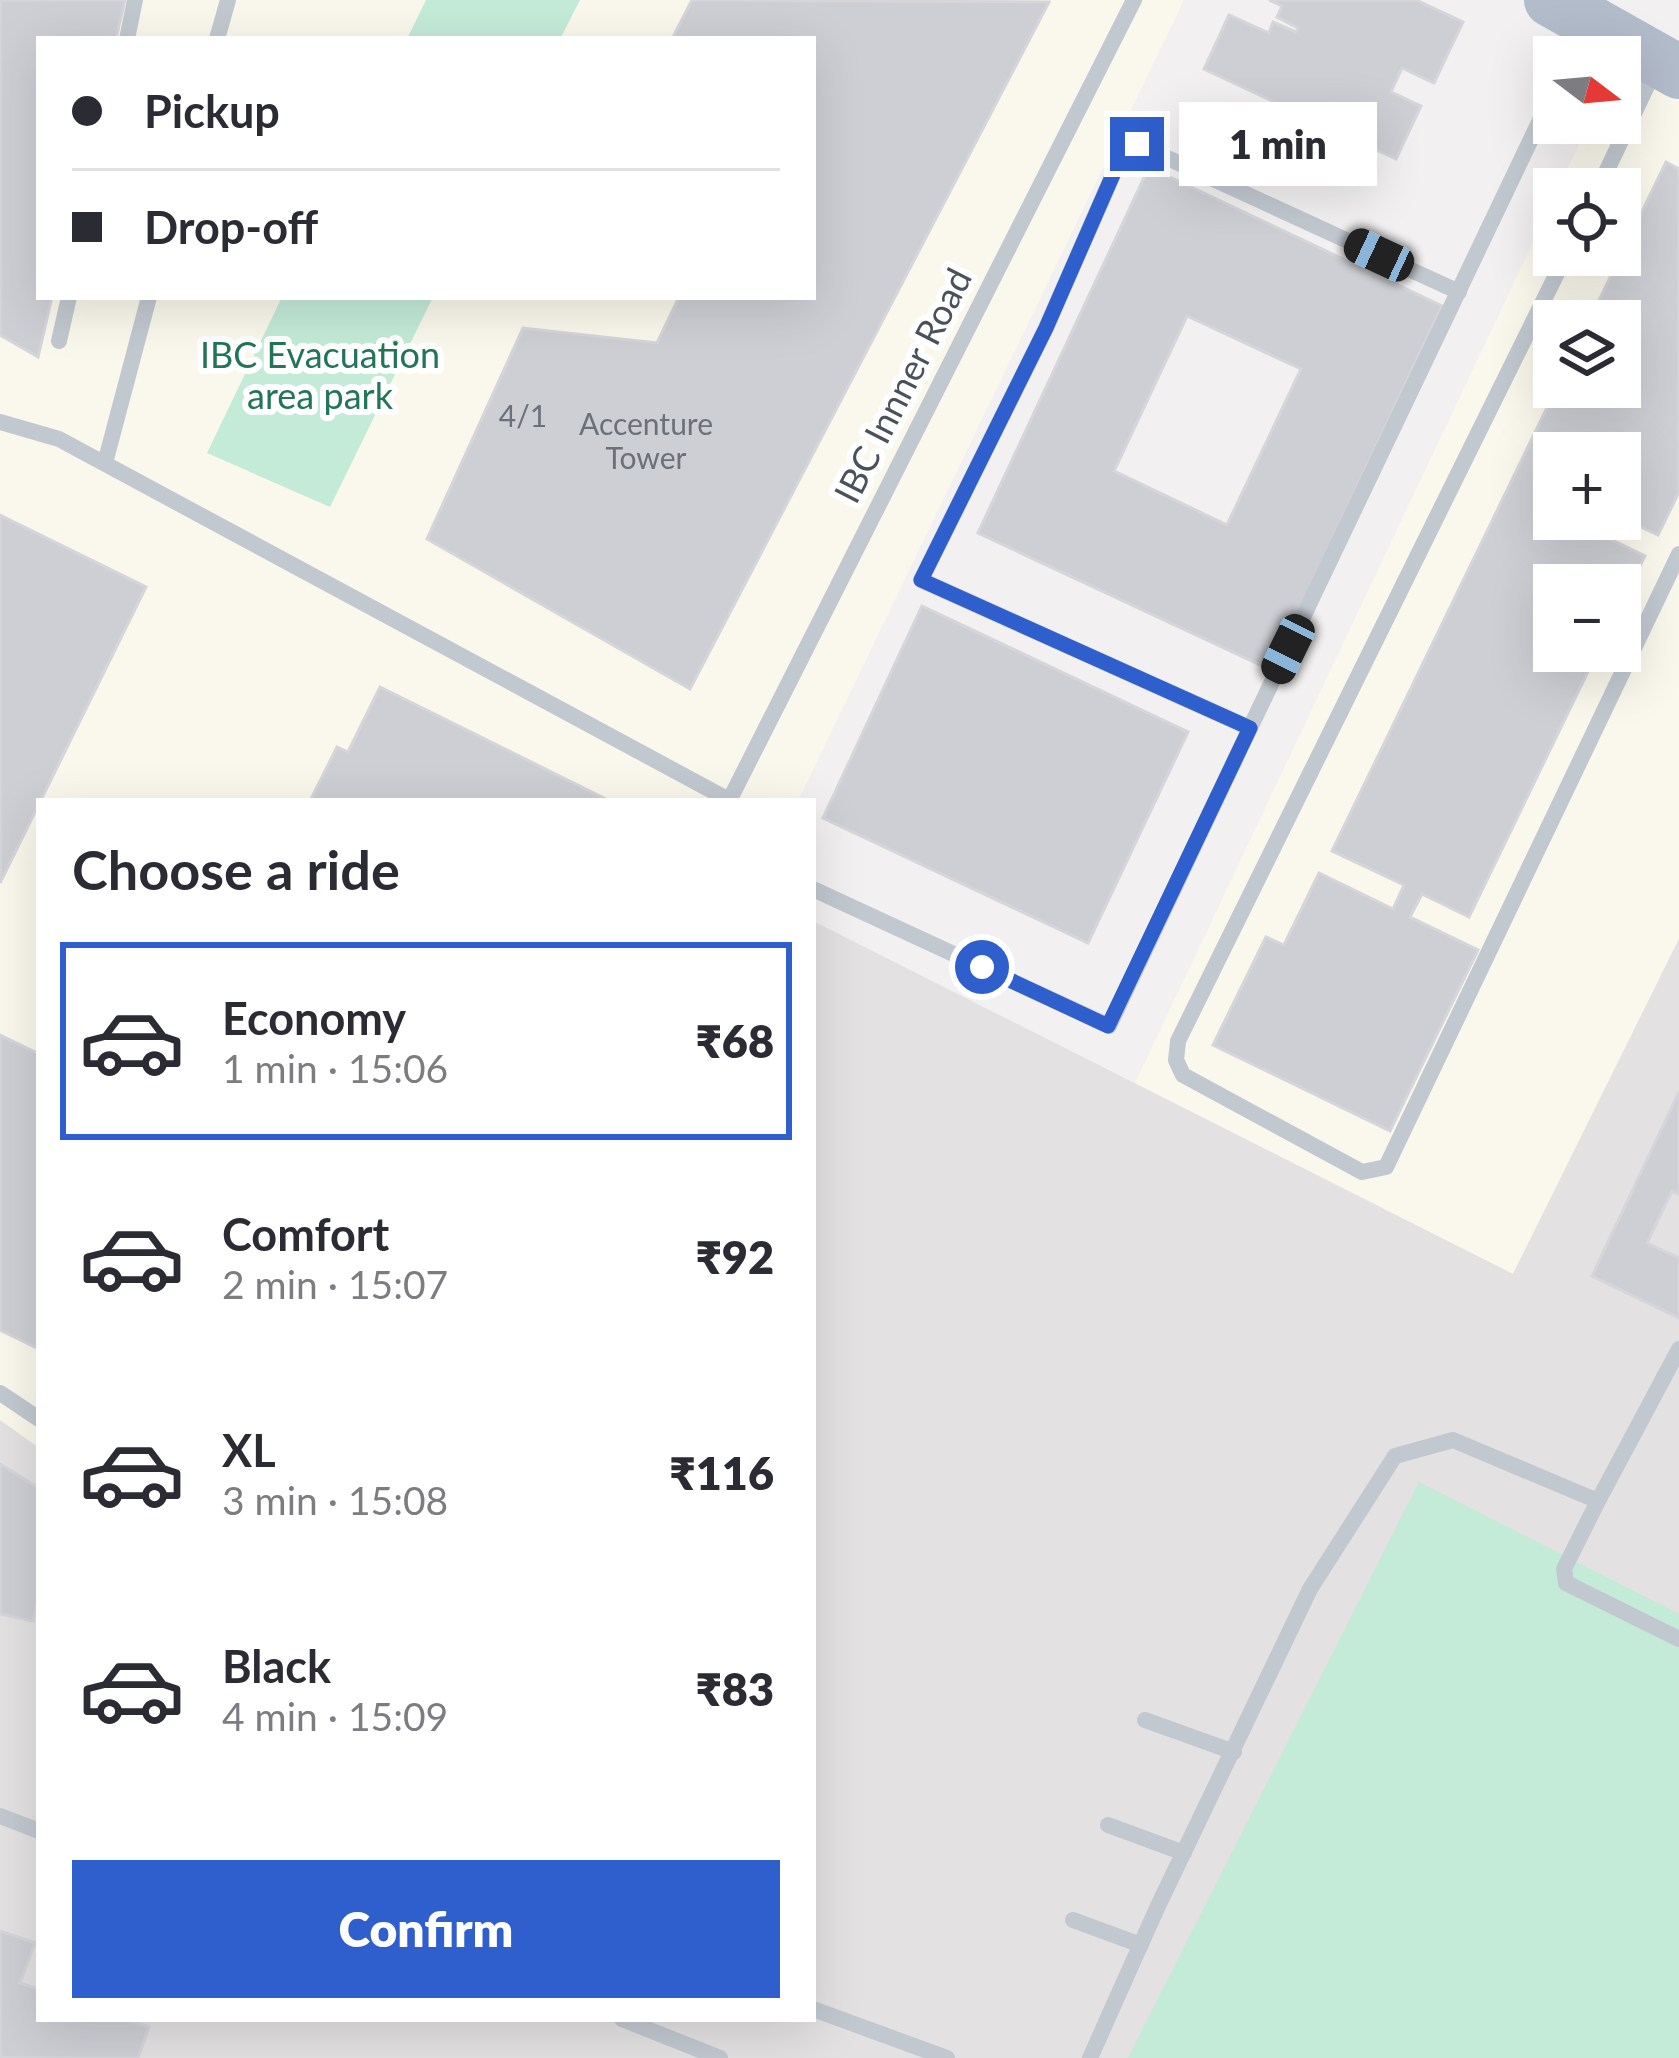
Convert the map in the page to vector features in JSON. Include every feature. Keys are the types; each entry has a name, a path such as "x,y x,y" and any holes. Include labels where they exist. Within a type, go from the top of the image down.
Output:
{"main road":[{"path":"1569,26 1669,66"}],"lane":[{"path":"128,36 135,0"},
{"path":"218,36 228,0"},
{"name":"IBC Innner Road","path":"730,798 1134,0"},
{"path":"1610,168 1669,66"},
{"path":"816,890 1108,1026 1533,136"},
{"path":"1250,728 921,580 1046,328 1115,170 1137,144 1460,292"},
{"path":"1556,276 1178,1041 1176,1060 1183,1075 1362,1172 1386,1167 1679,554"},
{"path":"59,341 68,300"},
{"path":"105,463 148,300"},
{"name":"IBC Innner Road","path":"0,422 59,439 725,798"},
{"path":"1679,1349 1564,1569 1566,1583 1679,1640"},
{"path":"0,1393 36,1417"},
{"path":"1090,2058 1310,1589 1395,1456 1453,1440 1598,1501"},
{"path":"1145,1720 1234,1752"},
{"path":"0,1816 36,1830"},
{"path":"1108,1825 1184,1853"},
{"path":"1073,1920 1141,1945"},
{"path":"816,2010 947,2058"},
{"path":"630,2022 720,2058"}],"shaded area":[{"path":"0,0 1184,0 799,798 36,798 36,1446 0,1420"},
{"path":"1641,69 1679,88 1679,939 1513,1274 1135,1083 1533,242 1533,276 1641,276 1641,168 1568,168 1579,144 1641,144"},
{"path":"816,923 1513,1274 1679,939 1679,2058 0,2058 0,1420 36,1446 36,2022 816,2022"}],"green space":[{"path":"426,0 580,0 562,36 408,36"},
{"name":"IBC Evacuation area park","path":"281,300 432,300 330,507 207,453"},
{"path":"1419,1482 1679,1614 1679,2058 1128,2058"}],"building":[{"path":"0,0 125,0 117,36 36,36 36,300 51,300 38,357 0,335"},
{"path":"692,0 1049,2 690,689 427,539 523,328 657,343 678,300 816,300 816,36 674,36"},
{"path":"1269,0 1416,0 1463,22 1434,83 1402,68 1391,92 1421,106 1396,159 1204,69 1229,15 1269,33 1273,22 1296,32 1298,28 1277,17 1282,6"},
{"path":"1666,162 1679,169 1679,492 1658,535 1641,527 1641,432 1535,432 1547,408 1641,408 1641,300 1599,300 1611,276 1641,276 1641,214"},
{"path":"1149,167 1442,306 1271,670 978,533","holes":["1187,316 1301,369 1227,525 1114,471"]},
{"path":"1533,436 1533,540 1612,540 1645,556 1641,564 1533,564 1533,672 1588,672 1469,917 1422,894 1410,917 1478,950 1390,1131 1213,1045 1266,937 1284,945 1319,873 1393,909 1404,885 1332,851"},
{"path":"0,515 146,587 42,798 36,798 36,810 0,883"},
{"path":"922,606 1188,732 1088,943 823,818"},
{"path":"380,687 604,798 312,798 337,747 348,752"},
{"path":"0,1035 36,1053 36,1348 0,1330"},
{"path":"1679,1092 1679,1194 1672,1191 1647,1243 1679,1258 1679,1318 1592,1276"},
{"path":"0,1464 36,1486 36,1608 33,1621 0,1614"},
{"path":"0,1931 35,1943 20,1983 36,1988 36,2022 134,2022 149,2027 138,2058 0,2058"}],"route":[{"path":"982,967 1108,1026 1250,728 921,580 1046,328 1115,170 1137,144"}]}
